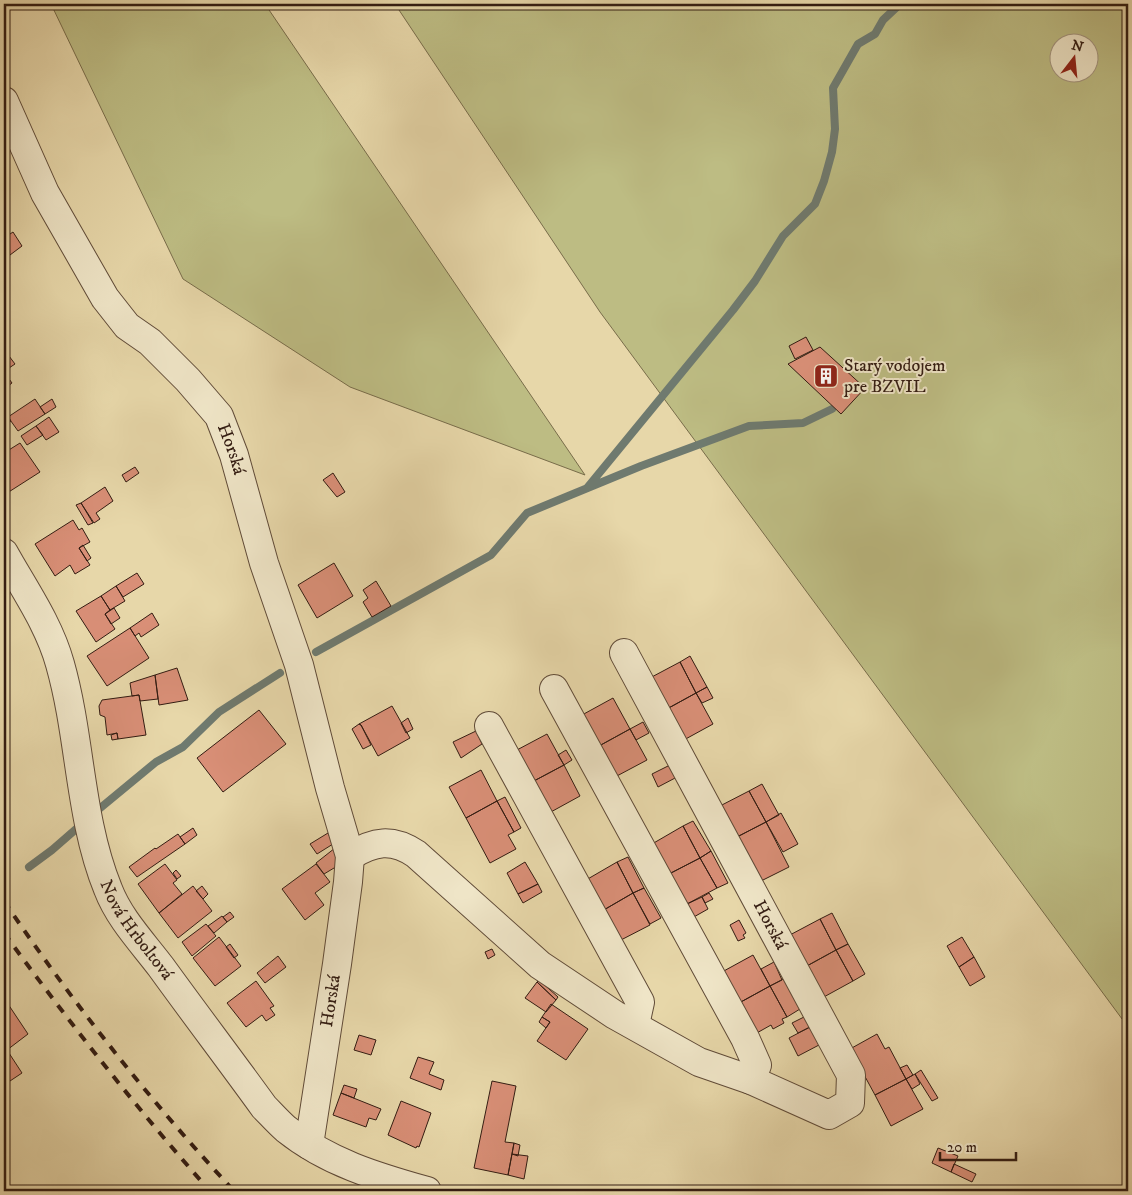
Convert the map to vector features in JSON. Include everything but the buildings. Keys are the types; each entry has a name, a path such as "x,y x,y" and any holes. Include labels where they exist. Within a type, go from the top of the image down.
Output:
{"street":[{"name":"Horská","path":"4,100 45,193 105,298 127,326 150,342 188,380 218,416 234,455 264,563 299,666 350,856 337,964 309,1144"},
{"name":"Nová Hrboltová","path":"4,553 55,648 75,735 92,835 98,861 114,904 264,1107 286,1128 309,1144 354,1169 427,1191"},
{"name":"Horská","path":"350,856 360,849 380,843 395,844 407,848 540,965 616,1015 698,1062 751,1080 829,1115 850,1103 851,1075 624,653"},
{"path":"554,689 745,1038 756,1065 751,1080"},
{"path":"489,726 640,1002 635,1025"}],"shaded area":[{"path":"51,4 265,4 585,475 350,387 183,279"},
{"path":"395,4 1128,4 1128,1027 600,312"}],"waterway":[{"path":"587,488 733,310 755,281 783,236 815,204 832,152 835,129 833,88 858,44 875,34 883,20 900,4"},
{"path":"316,652 491,555 527,513 641,466 749,426 803,423 832,409"},
{"path":"93,814 156,762 183,747 219,712 280,673"},
{"path":"29,867 83,823"}],"railway":[{"path":"4,901 57,977 113,1050 172,1122 234,1191"},
{"path":"4,933 104,1065 210,1191"}],"place":[{"name":"Starý vodojem pre BZVIL","path":"826,376"}]}
